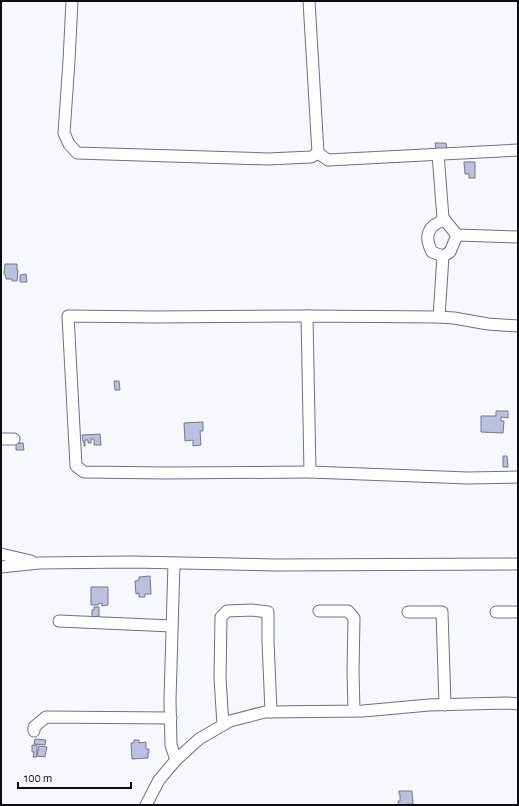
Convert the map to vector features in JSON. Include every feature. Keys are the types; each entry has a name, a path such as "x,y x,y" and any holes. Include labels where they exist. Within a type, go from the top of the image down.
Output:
{"street":[{"path":"72,1 64,133 68,144 77,153 268,159 311,157 318,153"},
{"path":"309,1 318,153"},
{"path":"318,153 328,160 518,150"},
{"path":"438,154 443,218 457,235 518,238"},
{"path":"445,220 438,222 431,227 428,237 428,245 432,252 443,256 450,252 457,235"},
{"path":"440,317 443,256"},
{"path":"518,326 488,324 440,317 68,316 76,466 84,472 310,472 468,478 518,477"},
{"path":"307,316 310,472"},
{"path":"1,439 14,439"},
{"path":"1,554 39,563"},
{"path":"1,567 39,563 131,562 283,565 518,564"},
{"path":"174,563 171,745 176,760"},
{"path":"223,725 220,678 222,638 221,617 227,611 252,610 268,612 271,712"},
{"path":"319,611 348,611 354,618 354,711"},
{"path":"408,612 442,612 445,705"},
{"path":"496,612 518,612"},
{"path":"59,621 172,626"},
{"path":"146,805 159,780 176,760 199,739 230,721 265,712 354,711 445,705 518,704"},
{"path":"34,731 34,727 46,717 171,718"}],"building":[{"path":"435,143 446,143 447,149 436,149"},
{"path":"464,162 475,162 475,178 469,178 469,174 465,174"},
{"path":"5,264 17,264 17,281 6,279 4,274"},
{"path":"26,274 27,282 20,282 20,275"},
{"path":"114,381 119,381 120,390 115,390"},
{"path":"496,411 508,411 508,418 501,417 501,421 504,421 503,433 481,432 481,416 496,416"},
{"path":"203,422 203,431 200,431 201,445 193,446 193,440 185,441 184,423"},
{"path":"100,434 101,445 94,445 94,439 91,439 91,443 88,443 88,440 85,440 84,446 82,435"},
{"path":"16,443 23,443 24,450 16,450"},
{"path":"503,456 507,456 508,467 503,467"},
{"path":"150,576 151,594 145,594 145,597 139,597 139,593 136,594 135,581 139,580 139,577"},
{"path":"91,587 108,587 108,605 102,606 102,603 98,605 91,605"},
{"path":"94,607 99,607 99,616 92,617 92,610 94,610"},
{"path":"35,739 46,740 45,745 34,744"},
{"path":"134,740 139,740 139,743 146,742 146,749 149,749 148,758 132,759 131,743 134,743"},
{"path":"32,745 37,745 37,757 33,757 34,752 32,752"},
{"path":"39,746 47,747 45,757 37,756"},
{"path":"399,791 412,791 413,804 399,805"}]}
